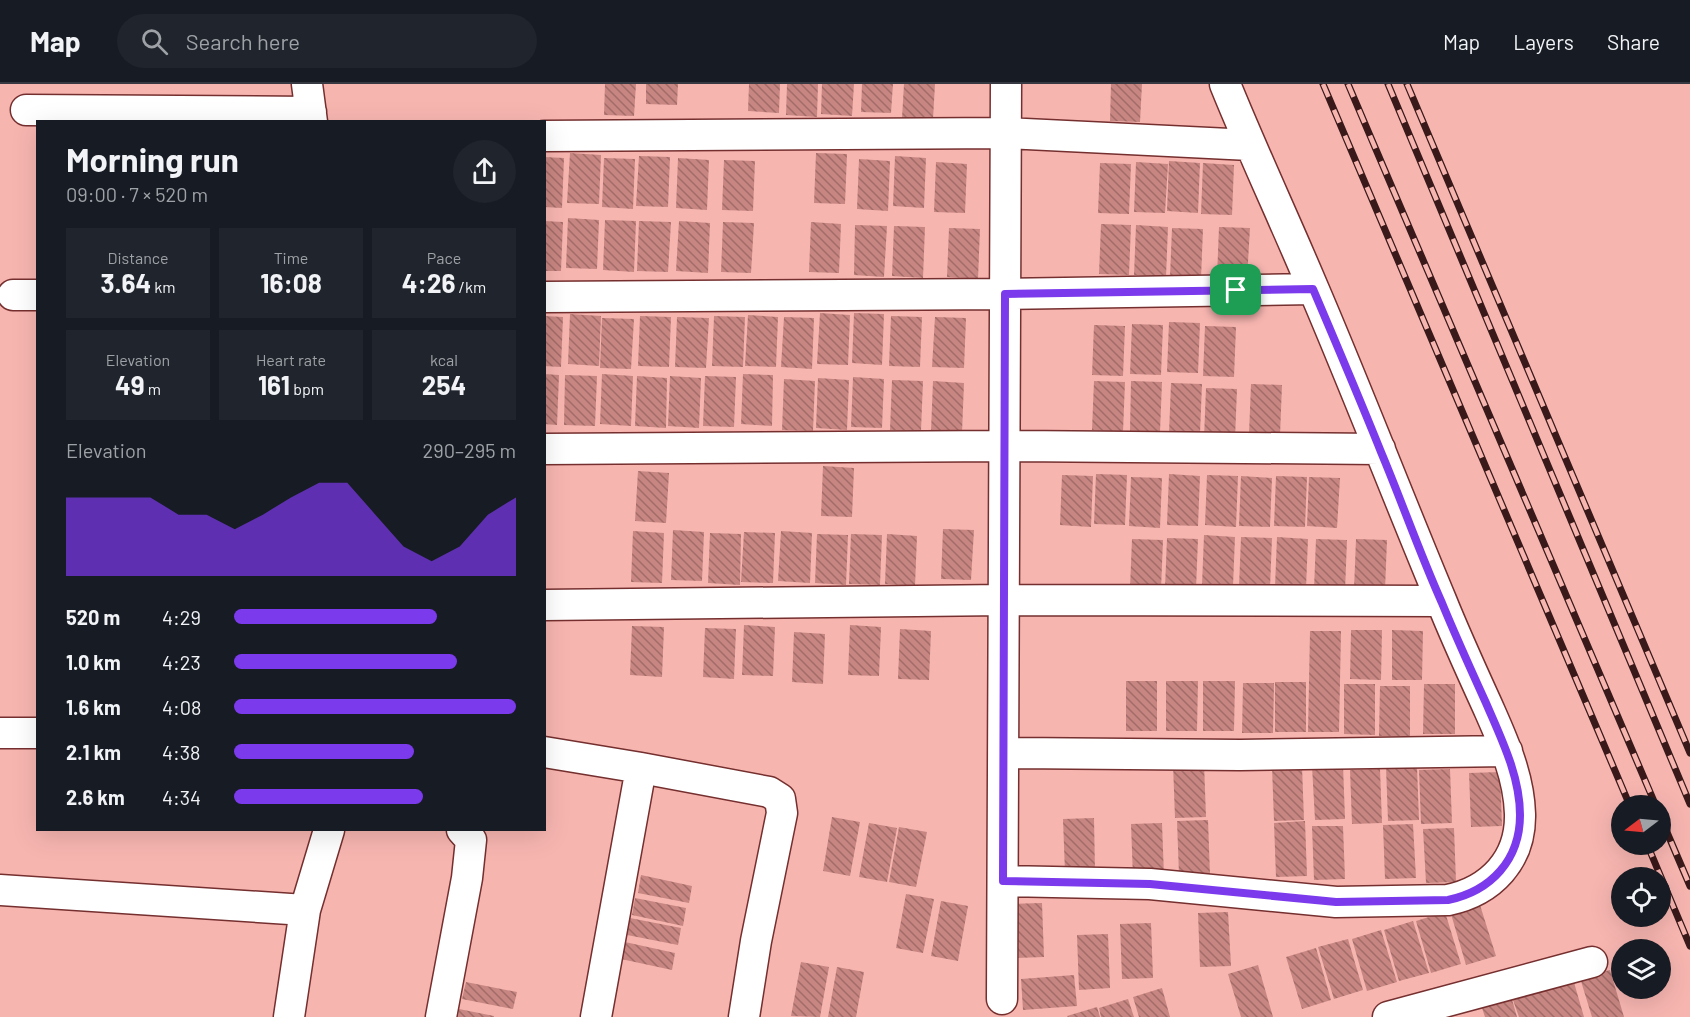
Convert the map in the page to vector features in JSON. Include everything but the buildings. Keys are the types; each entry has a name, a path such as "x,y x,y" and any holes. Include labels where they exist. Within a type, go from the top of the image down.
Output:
{"street":[{"path":"1002,999 1006,84"},
{"path":"1003,881 1150,884 1336,902 1448,900 1479,890 1497,875 1512,855 1518,838 1520,814 1518,794 1507,751 1441,601 1380,449 1225,84"},
{"path":"26,110 310,106"},
{"path":"546,136 1005,133 1250,145"},
{"path":"546,297 1313,289"},
{"path":"546,450 1005,446 1380,449"},
{"path":"546,605 1004,600 1441,601"},
{"path":"0,733 36,734"},
{"path":"1004,753 1240,755 1507,751"},
{"path":"546,752 769,792 780,799 782,813 756,941 744,1017"},
{"path":"596,1017 641,768"},
{"path":"289,1017 305,910 329,831"},
{"path":"441,1017 467,878 471,840 463,831"},
{"path":"0,890 305,910"},
{"path":"1388,1017 1592,962"}],"railway":[{"path":"1323,84 1625,795"},
{"path":"1348,84 1651,795"},
{"path":"1388,84 1690,804"},
{"path":"1407,84 1690,753"},
{"path":"1671,842 1690,886"},
{"path":"1652,855 1690,946"}],"route":[{"path":"1313,289 1441,601 1507,751 1518,794 1520,814 1518,838 1512,855 1497,875 1479,890 1464,896 1448,900 1336,902 1150,884 1003,881 1005,294 1236,290 1313,289"}]}
